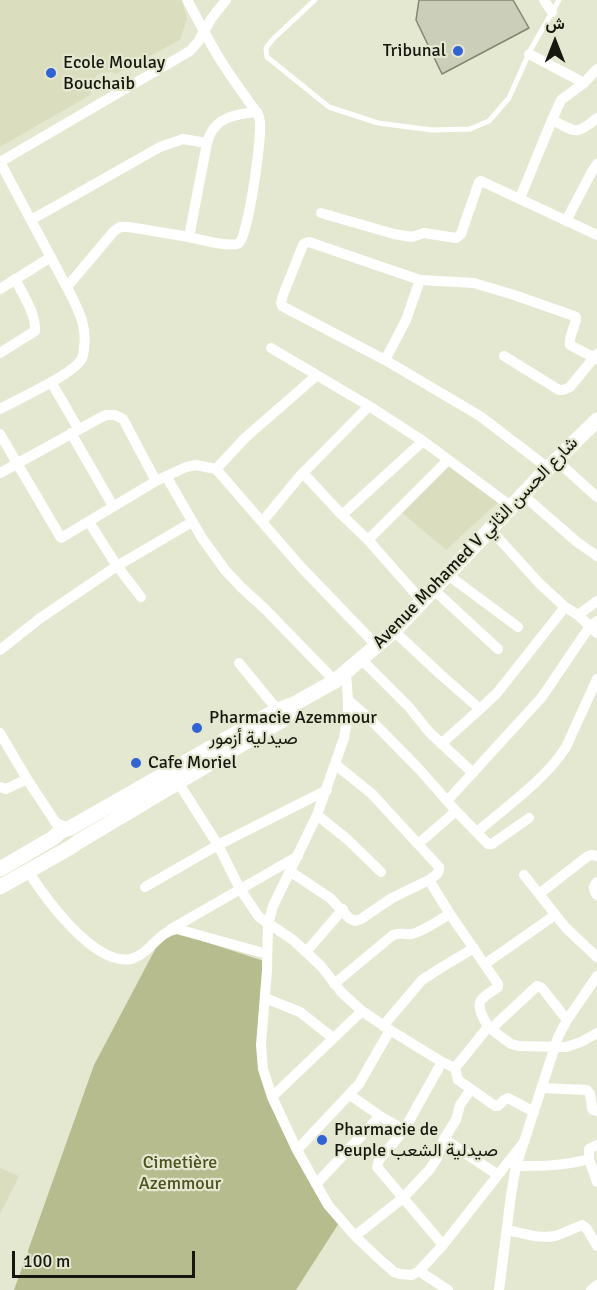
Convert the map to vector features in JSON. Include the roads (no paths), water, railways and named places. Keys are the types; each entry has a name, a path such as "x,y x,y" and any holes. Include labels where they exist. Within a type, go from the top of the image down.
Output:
{"main road":[{"name":"Avenue Mohamed V شارع الحسن الثاني","path":"0,887 71,847 174,776 341,677 394,631 552,464 597,420"},
{"name":"Avenue Mohamed V شارع الحسن الثاني","path":"0,868 60,830 174,776"}],"street":[{"path":"67,287 114,231 120,227 228,244 239,243 242,239 246,228 261,134 261,119 222,64 187,0"},
{"path":"211,19 214,0"},
{"path":"0,409 51,382 75,366 81,359 85,333 82,318 67,287 0,162 190,51 226,0"},
{"path":"544,0 552,12"},
{"path":"529,54 584,83"},
{"path":"520,198 561,100 584,83 597,69"},
{"path":"189,237 209,135 225,120 238,114 256,112"},
{"path":"552,120 572,130 580,131 597,118"},
{"path":"31,220 160,147 183,139 207,143"},
{"path":"566,221 597,164"},
{"path":"321,213 403,236 412,237 431,233 456,238 461,234 480,181 597,235"},
{"path":"504,356 559,390 570,387 596,357 570,345 569,340 576,321 574,316 474,283 420,280 309,242 303,245 281,305 385,360 480,416 597,497"},
{"path":"0,289 51,257"},
{"path":"0,353 34,331 32,312 15,279"},
{"path":"385,360 406,320 420,280"},
{"path":"271,348 423,441 512,507"},
{"path":"216,469 246,437 316,375"},
{"path":"51,382 113,506"},
{"path":"262,522 303,473 369,406"},
{"path":"0,473 74,431 106,415 115,414 123,419 161,479 225,570 341,677 348,700 344,738 317,815 273,906 268,925 265,998 261,1029 261,1059 272,1097 328,1205 355,1236 394,1272 412,1275 419,1271 443,1245 524,1142"},
{"path":"0,434 61,538 113,506 186,467 196,465 216,469 301,567 377,646"},
{"path":"342,515 423,441"},
{"path":"368,540 448,460"},
{"path":"303,473 368,540 422,602"},
{"path":"524,495 577,542 597,556"},
{"path":"89,522 117,566 141,597"},
{"path":"0,650 39,619 117,566 192,522"},
{"path":"447,801 542,697 595,627 565,607 539,583 491,530"},
{"path":"448,575 518,627"},
{"path":"434,590 498,649"},
{"path":"578,615 597,601"},
{"path":"441,744 497,693 565,607"},
{"path":"394,631 480,709"},
{"path":"361,659 409,707 429,732 473,772"},
{"path":"239,663 280,714"},
{"path":"477,832 532,785 560,756 597,679"},
{"path":"348,700 420,770 486,843 491,845 529,818"},
{"path":"0,733 60,830 75,834 78,842"},
{"path":"291,872 322,892 343,909 352,920 357,921 392,898 438,874 439,867 372,794 335,764"},
{"path":"174,776 218,845 255,913 306,952 321,966 350,1001 362,1011 386,1028 455,1068"},
{"path":"0,788 6,789 27,779"},
{"path":"145,886 218,845 327,790"},
{"path":"418,844 456,811"},
{"path":"317,815 347,839 381,872"},
{"path":"60,830 57,846 62,852"},
{"path":"28,871 42,893 66,922 92,945 110,956 132,958 171,930 298,856"},
{"path":"539,894 588,856 597,856"},
{"path":"524,875 555,915 597,957"},
{"path":"429,880 499,985 480,1003 489,1028 513,1046 572,1045 597,1033"},
{"path":"597,882 594,887 597,895"},
{"path":"306,952 343,909"},
{"path":"334,984 393,935 415,933 450,914"},
{"path":"485,964 555,915"},
{"path":"171,930 181,930 267,954"},
{"path":"297,1149 350,1095 365,1076 386,1028 422,980 474,948"},
{"path":"499,1290 516,1166 560,1032 597,976"},
{"path":"455,1068 489,1028 537,986 542,988 567,1020"},
{"path":"265,998 300,1012 333,1038"},
{"path":"272,1097 362,1011"},
{"path":"442,1062 404,1130 379,1160 377,1167 443,1245"},
{"path":"455,1068 458,1080 495,1106 508,1098 534,1112"},
{"path":"542,1088 587,1090 590,1094 592,1108 597,1111"},
{"path":"355,1236 403,1198 430,1169 456,1120 460,1105 471,1089"},
{"path":"350,1095 404,1130"},
{"path":"316,1184 380,1116"},
{"path":"444,1139 498,1175"},
{"path":"597,1145 589,1149 589,1159 597,1182"},
{"path":"516,1166 564,1165 589,1159"},
{"path":"507,1230 548,1237 582,1225 587,1228 597,1246"},
{"path":"419,1271 448,1290"},
{"path":"591,1290 597,1285"}],"lane":[{"path":"315,0 272,40 266,48 267,57 329,107 378,123 432,130 470,129 489,121 509,98 529,54 559,0"}],"place":[{"name":"Tribunal","path":"458,51"},
{"name":"Ecole Moulay Bouchaib","path":"51,73"},
{"name":"Pharmacie Azemmour صيدلية أزمور","path":"197,728"},
{"name":"Cafe Moriel","path":"136,763"},
{"name":"Pharmacie de Peuple صيدلية الشعب","path":"322,1140"}],"park label":[{"name":"Cimetière Azemmour","path":"180,1173"}]}
